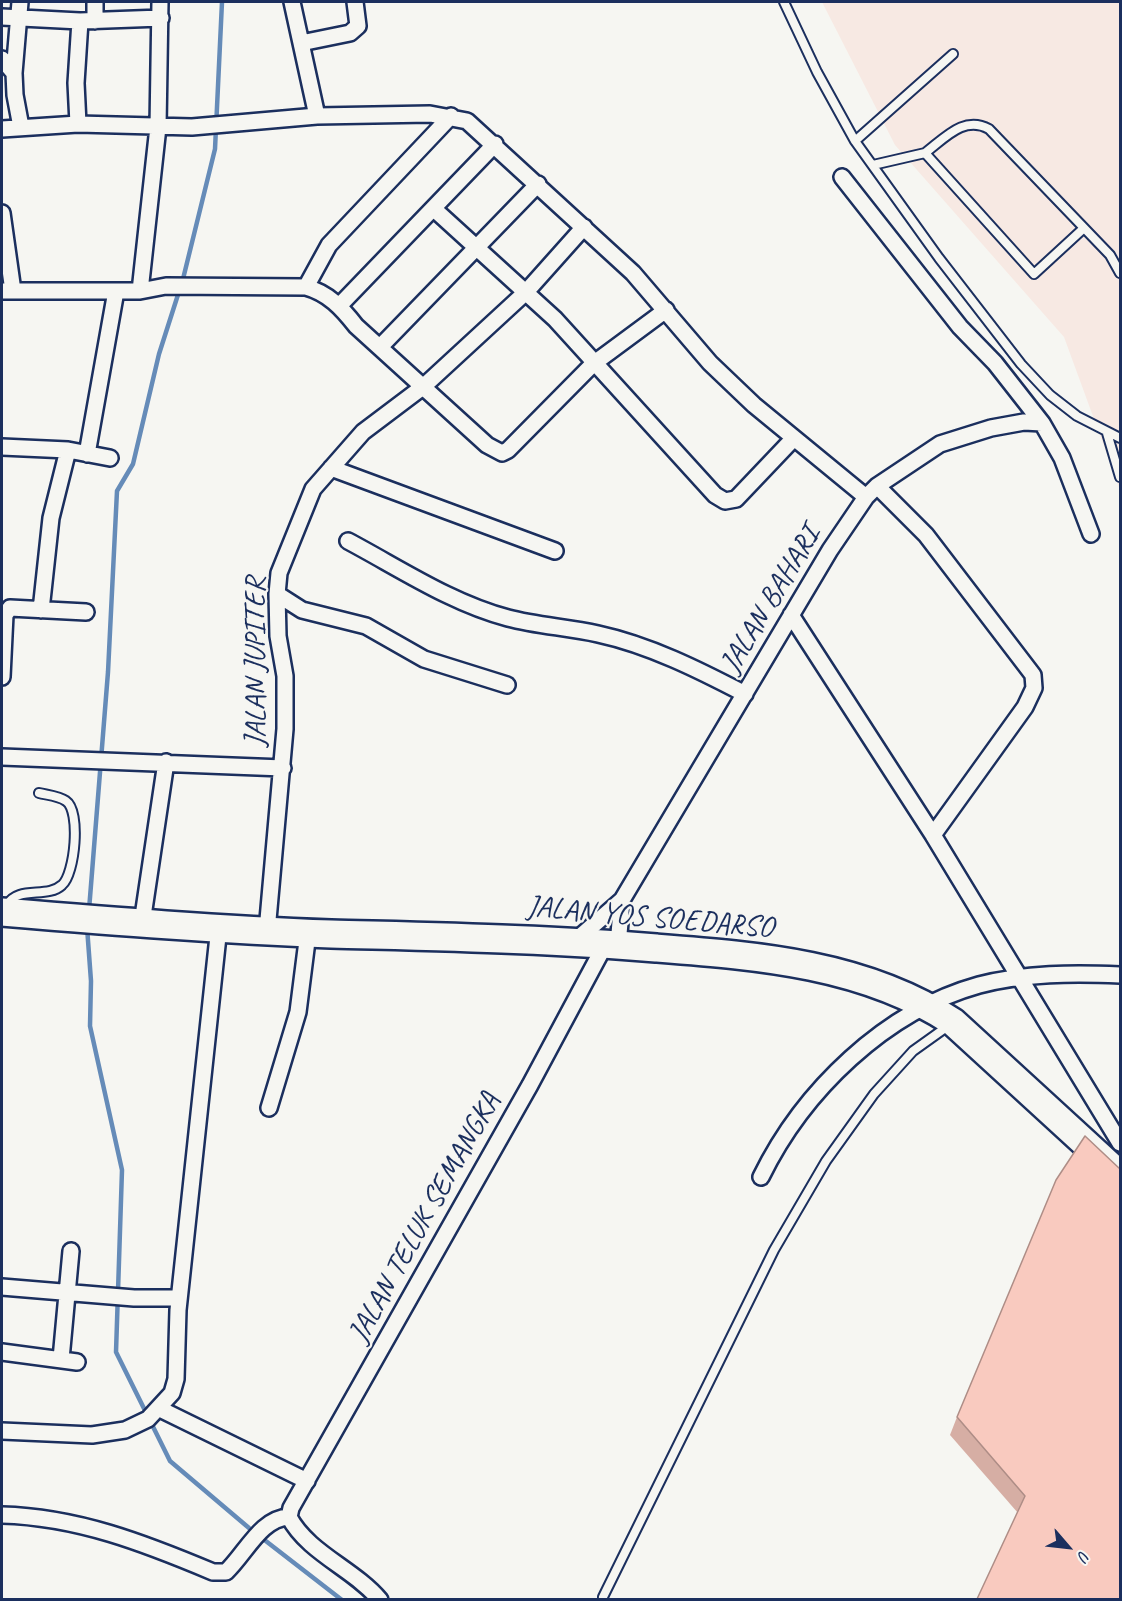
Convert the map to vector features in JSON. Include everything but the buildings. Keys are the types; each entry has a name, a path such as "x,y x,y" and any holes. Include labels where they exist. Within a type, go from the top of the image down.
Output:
{"highway":[{"name":"JALAN YOS SOEDARSO","path":"2,912 102,921 267,931 612,944 737,955 833,970 873,982 928,1005 953,1023 1120,1175"}],"street":[{"path":"78,124 76,83 88,21 95,2"},
{"path":"140,291 158,127 160,2"},
{"path":"292,2 317,116"},
{"path":"301,43 350,33 358,26 355,2"},
{"path":"20,9 15,95 21,127"},
{"path":"2,17 20,9 88,21 160,18"},
{"path":"2,59 15,73"},
{"path":"2,129 78,124 158,127 225,126 317,116 451,116 467,121 495,144 633,273 710,363 794,438 866,497"},
{"path":"306,287 329,245 451,116"},
{"path":"339,306 495,144"},
{"path":"842,177 960,327 1002,371 1042,423 1062,458 1091,534"},
{"path":"380,347 479,248 538,184"},
{"path":"434,209 555,319 593,364 715,495 725,501 735,499 794,438"},
{"path":"2,213 7,291 140,291 166,286 306,287 326,296 339,306 356,326 487,445 502,453 508,450 593,364 666,310"},
{"name":"JALAN JUPITER","path":"267,931 283,768 285,676 278,636 279,573 313,489 363,432 424,386 525,292 585,227"},
{"path":"87,454 116,291"},
{"name":"JALAN BAHARI","path":"574,942 622,900 791,615 866,497 877,486 940,444 991,428 1024,422 1042,423"},
{"path":"2,447 68,450 110,458"},
{"path":"41,610 51,518 68,450"},
{"path":"331,468 555,552"},
{"path":"877,486 926,535 1034,675 1034,688 1025,707 933,835"},
{"path":"348,541 446,594 506,618 558,629 598,634 687,664 745,694"},
{"path":"277,594 302,610 366,626 424,659 507,685"},
{"path":"2,677 4,611 15,607 86,612"},
{"path":"791,615 933,835 1120,1143"},
{"path":"2,757 283,768"},
{"path":"142,923 166,762"},
{"name":"JALAN BAHARI","path":"612,944 622,900"},
{"path":"2,1431 92,1436 125,1430 148,1419 160,1409 172,1393 176,1379 180,1298 219,927"},
{"path":"269,1108 298,1012 308,933"},
{"name":"JALAN TELUK SEMANGKA","path":"289,1517 307,1481 612,944"},
{"path":"762,1177 774,1151 800,1113 827,1082 896,1025 928,1005 977,986 1018,977 1120,975"},
{"path":"61,1359 71,1251"},
{"path":"2,1287 134,1298 180,1298"},
{"path":"2,1352 77,1362"},
{"path":"160,1409 307,1481"},
{"path":"2,1515 31,1516 80,1524 123,1536 213,1572 226,1572 242,1557 269,1523 289,1517 305,1539 354,1575 380,1599"}],"lane":[{"path":"784,2 817,72 855,141 939,258 1021,364 1050,395 1077,416 1120,438"},
{"path":"855,141 953,54"},
{"path":"873,165 925,153 964,124 978,123 989,129 1110,255 1120,273"},
{"path":"925,153 1034,274 1084,228"},
{"path":"1107,433 1120,477"},
{"path":"2,912 9,900 23,894 52,891 63,885 69,873 75,837 72,808 66,801 39,793"},
{"path":"603,1597 774,1250 826,1161 882,1085 914,1051 953,1023"}],"shaded area":[{"path":"822,2 1120,2 1120,490 1064,337 895,145"}],"waterway":[{"path":"89,910 108,672 117,491 133,464 159,354 183,279 215,149 222,2"},
{"path":"87,927 91,981 90,1026 122,1170 116,1352 170,1461 249,1528 342,1600"}]}
